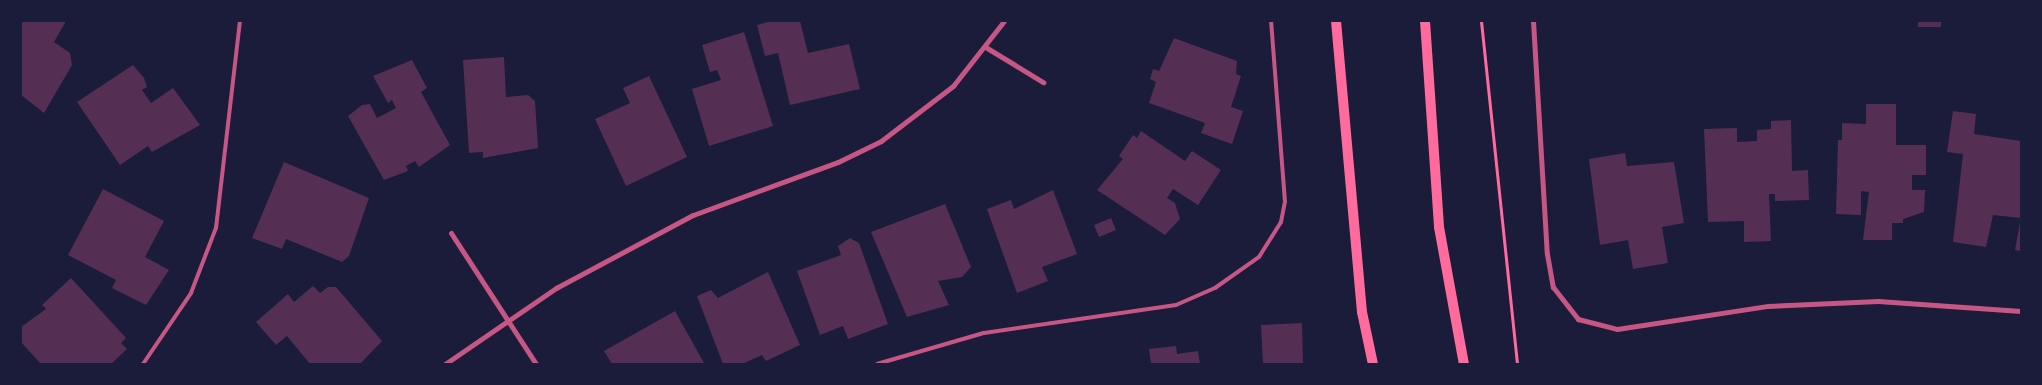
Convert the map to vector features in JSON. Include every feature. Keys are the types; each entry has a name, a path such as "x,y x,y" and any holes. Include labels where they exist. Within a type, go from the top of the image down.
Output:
{"main road":[{"path":"1336,21 1360,293 1373,364"},
{"path":"1425,21 1439,227 1464,364"}],"street":[{"path":"445,364 506,320 693,215 838,162 881,140 953,86 987,48 1004,21"},
{"path":"1533,21 1547,254 1553,287 1578,319 1617,329 1768,306 1878,301 2021,311"},
{"path":"987,48 1043,82"},
{"path":"451,233 536,364"}],"lane":[{"path":"143,364 192,293 216,228 240,21"},
{"path":"877,364 984,333 1176,305 1215,288 1259,257 1281,222 1285,202 1271,21"}],"path":[{"path":"1481,21 1516,364"}],"building":[{"path":"21,21 66,21 54,42 70,53 72,65 44,113 21,95"},
{"path":"772,21 800,21 808,53 849,44 860,89 790,105 778,53 765,56 757,25"},
{"path":"1918,21 1941,21 1941,27 1918,27"},
{"path":"744,32 773,126 709,146 692,89 721,80 717,70 710,72 702,45"},
{"path":"1174,38 1237,61 1236,74 1241,76 1231,107 1243,111 1232,144 1201,133 1205,123 1149,103 1156,82 1150,79 1153,69 1159,71"},
{"path":"504,57 506,97 528,95 535,101 538,148 483,158 483,152 469,153 463,60"},
{"path":"412,60 427,88 421,92 450,145 419,167 415,161 406,166 408,171 384,180 348,116 362,105 370,104 377,118 396,108 392,100 388,103 373,76"},
{"path":"133,65 144,78 147,87 142,90 151,103 173,88 200,125 152,152 148,146 120,165 77,102"},
{"path":"649,76 687,157 626,186 595,119 630,103 623,88"},
{"path":"1866,104 1896,104 1896,145 1926,145 1926,175 1912,175 1912,190 1925,190 1924,212 1903,219 1903,223 1892,223 1892,240 1863,240 1869,192 1861,191 1861,215 1836,214 1838,140 1842,140 1842,123 1866,124"},
{"path":"1953,111 1976,114 1974,134 2021,141 2021,218 1993,215 1986,247 1953,242 1963,154 1947,152"},
{"path":"1791,120 1792,171 1808,170 1809,200 1775,201 1775,194 1769,194 1771,241 1744,242 1744,221 1708,222 1704,129 1737,128 1737,142 1757,141 1757,130 1771,129 1771,121"},
{"path":"1141,131 1185,161 1192,151 1221,170 1198,205 1173,189 1167,198 1175,203 1180,219 1165,235 1097,190 1123,159 1119,156 1133,135 1137,138"},
{"path":"1625,153 1627,166 1674,162 1684,223 1662,227 1668,263 1633,269 1628,240 1600,245 1589,159"},
{"path":"284,162 369,198 349,256 342,262 286,239 282,249 252,238"},
{"path":"103,189 164,221 145,257 169,270 146,305 112,288 116,280 68,255"},
{"path":"1053,190 1077,254 1042,267 1048,281 1017,293 987,209 1011,200 1014,209"},
{"path":"945,204 971,267 962,277 938,281 949,305 907,317 871,232"},
{"path":"1111,218 1116,230 1099,237 1094,225"},
{"path":"2021,223 2021,251 2015,250"},
{"path":"850,238 859,243 888,324 848,339 843,326 820,335 797,271 841,255 838,246"},
{"path":"768,272 800,345 766,361 762,355 742,364 723,364 697,296 711,290 718,298"},
{"path":"71,278 126,338 121,343 127,349 111,364 41,364 21,342 21,327 46,309 42,305"},
{"path":"313,286 320,293 328,287 336,287 382,341 360,364 310,364 287,336 276,345 256,322 288,294 294,302"},
{"path":"675,311 704,363 612,364 604,351"},
{"path":"1302,323 1303,364 1263,364 1261,325"},
{"path":"1176,346 1177,354 1198,351 1200,364 1151,364 1149,349"}]}
